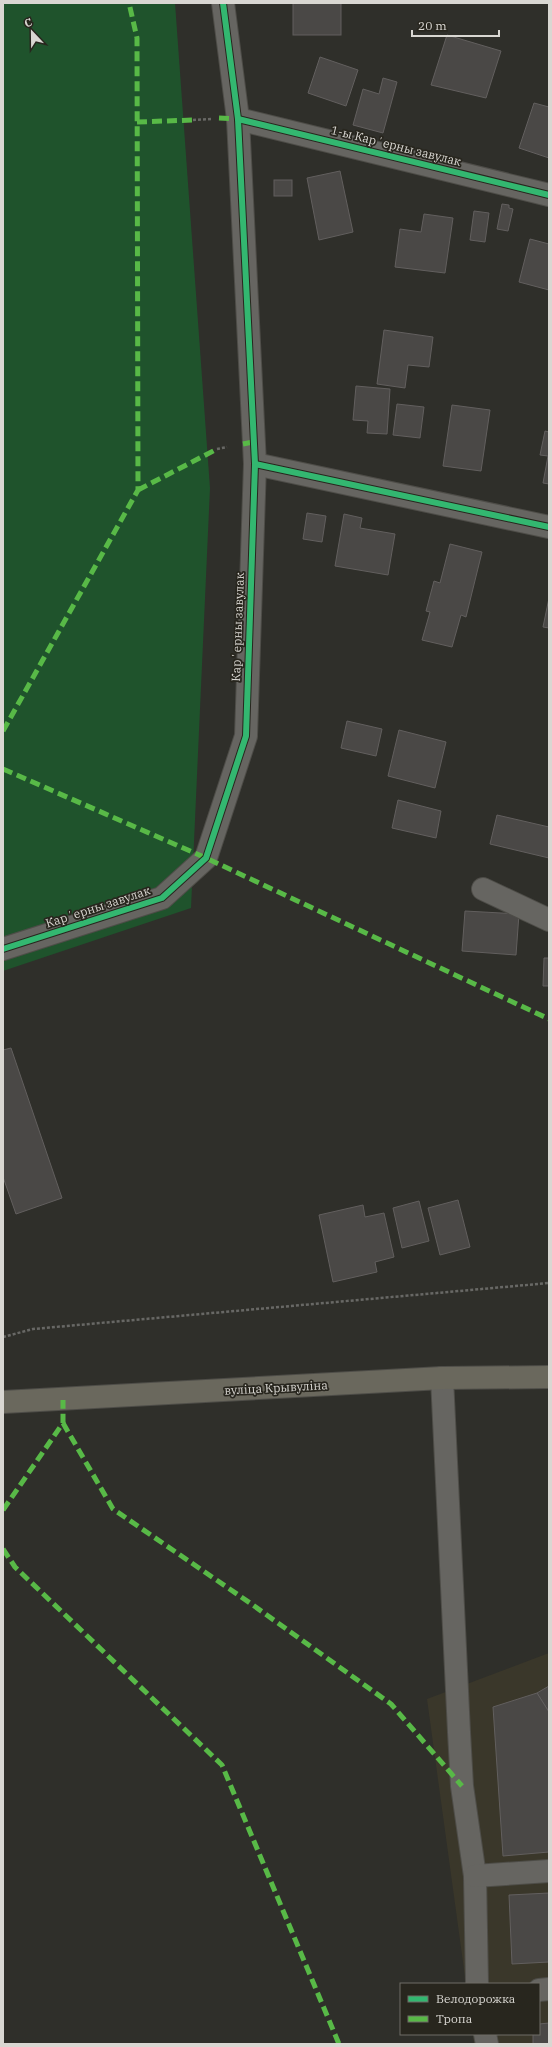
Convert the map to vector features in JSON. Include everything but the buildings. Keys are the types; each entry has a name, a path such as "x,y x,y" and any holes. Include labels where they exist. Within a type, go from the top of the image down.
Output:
{"main road":[{"name":"вуліца Крывуліна","path":"3,1402 442,1378 549,1377"}],"street":[{"name":"Карʼерны завулак","path":"3,949 162,898 206,858 246,736 255,464 228,119 223,3"},
{"name":"1-ы Карʼерны завулак","path":"228,119 549,195"},
{"path":"255,464 549,527"},
{"path":"483,889 549,920"},
{"path":"442,1378 462,1786 475,1876 477,1983"},
{"path":"475,1876 549,1871"}],"path":[{"path":"193,120 228,119"},
{"path":"3,1337 34,1329 549,1283"}],"shaded area":[{"path":"549,1653 549,2044 474,2044 473,2035 540,2035 540,1983 466,1983 427,1699"}],"green space":[{"path":"3,3 175,3 210,488 191,908 3,971"}],"marked path":[{"path":"3,731 138,490 137,38 129,3"},
{"path":"219,118 238,119"},
{"path":"137,122 193,120"},
{"path":"243,444 253,442"},
{"path":"138,490 217,449"},
{"path":"3,769 206,858 549,1019"},
{"path":"3,1510 63,1423 63,1400"},
{"path":"63,1423 113,1509 250,1603 391,1704 462,1786"},
{"path":"3,1549 15,1567 222,1765 339,2044"}],"cycle path":[{"path":"3,949 162,898 206,858 246,736 255,464 238,119 223,3"},
{"path":"238,119 549,195"},
{"path":"255,464 549,527"}]}
